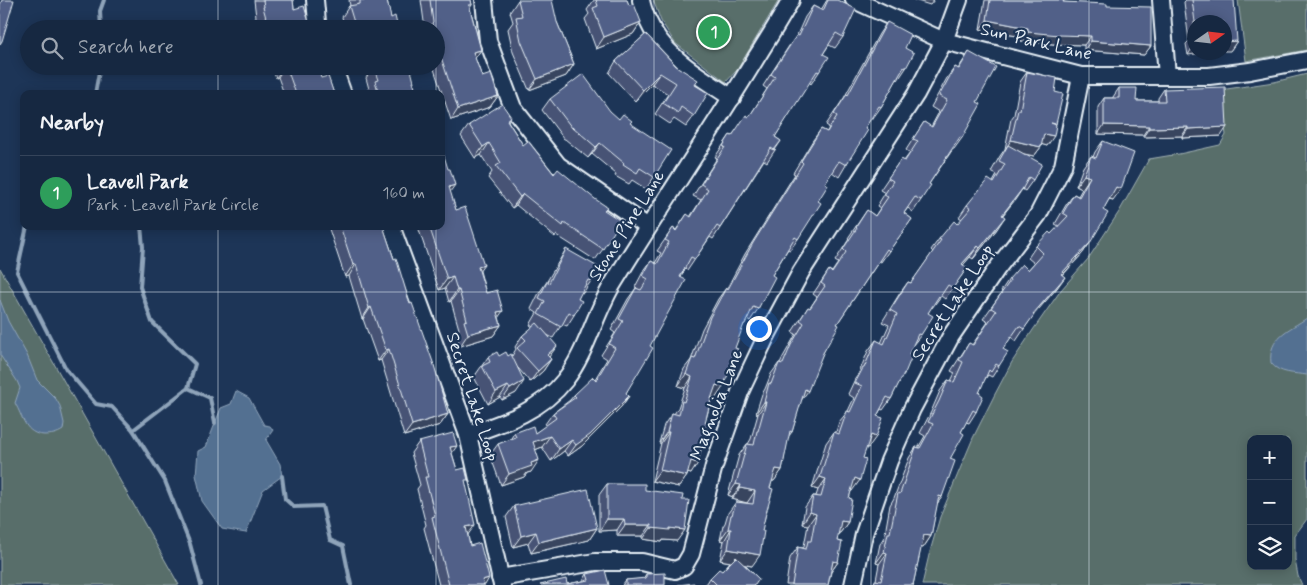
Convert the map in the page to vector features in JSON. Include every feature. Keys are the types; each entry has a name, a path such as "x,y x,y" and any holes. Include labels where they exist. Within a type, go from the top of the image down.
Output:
{"street":[{"path":"315,0 317,20"},
{"path":"484,0 488,41 513,108 558,165 648,227"},
{"path":"641,0 641,6 663,46 684,66 732,98"},
{"name":"Stone Pine Lane","path":"468,435 510,421 530,410 548,398 565,380 580,354 610,289 732,98 791,0"},
{"name":"Sun Park Lane","path":"854,0 944,41 1081,76 1209,76 1307,60"},
{"name":"Magnolia Lane","path":"501,582 595,562 642,562 675,570 684,566 691,554 714,466 740,392 764,338 801,272 916,94 944,41 959,0"},
{"path":"1161,0 1167,76"},
{"path":"336,75 342,90"},
{"name":"Secret Lake Loop","path":"853,585 864,534 889,461 912,409 951,336 996,270 1038,215 1063,166 1081,76"},
{"name":"Secret Lake Loop","path":"392,230 468,435 501,582"}],"green space":[{"path":"653,0 779,0 737,70 726,82 675,43 661,21"},
{"path":"1238,0 1307,0 1307,50 1246,61"},
{"path":"1307,74 1307,519 1295,535 1295,560 1302,585 922,585 940,517 973,438 1012,362 1061,290 1088,259 1119,212 1149,159 1220,145 1226,135 1220,90 1274,82"},
{"path":"0,268 179,585 0,585"}],"water":[{"path":"0,300 8,321 27,355 37,380 56,399 60,406 64,423 63,430 44,435 33,432 25,424 15,403 20,388 0,355"},
{"path":"1307,318 1307,375 1288,372 1274,367 1271,363 1271,354 1276,340"},
{"path":"236,391 249,398 264,425 270,426 273,430 266,440 280,464 282,476 263,490 246,533 222,529 202,501 196,475 198,451 206,447 221,408 231,404"}],"building":[{"path":"2,0 14,0 0,44 0,5"},
{"path":"263,0 293,0 294,9 304,6 308,20 267,20"},
{"path":"360,0 387,0 391,18 395,16 396,20 353,20 349,6 360,4"},
{"path":"430,0 471,0 472,5 469,5 481,50 473,52 482,77 491,74 498,96 458,109 445,69 445,20 433,20"},
{"path":"518,0 552,0 557,22 574,64 537,79 521,41 516,17 522,16"},
{"path":"596,0 627,0 629,5 634,4 641,22 604,37 593,8 598,6"},
{"path":"828,0 837,0 856,9 843,37 836,33 823,54 829,57 819,72 817,71 775,137 781,141 774,150 771,148 720,228 717,226 695,259 691,257 680,277 686,280 650,346 653,348 626,393 629,396 590,435 576,445 572,440 559,449 550,436 533,442 539,460 531,463 532,466 509,474 498,444 516,437 514,433 533,426 535,433 556,418 553,413 576,397 574,395 593,377 596,380 615,348 609,344 623,321 619,319 636,288 641,290 648,279 643,276 651,261 657,264 669,242 665,240 673,228 676,231 687,214 691,217 708,189 701,184 725,147 723,146 730,135 732,136 746,115 749,117 775,77 771,74 797,35 799,36 813,6 823,11"},
{"path":"990,0 1064,0 1063,2 1107,4 1107,6 1151,7 1151,46 1091,41 1091,36 1028,32 1028,28 987,20"},
{"path":"1192,0 1234,0 1237,41 1232,41 1232,15 1194,15"},
{"path":"887,22 911,35 905,48 914,53 881,107 879,106 865,128 868,130 846,165 839,161 825,183 828,185 818,201 821,203 798,239 795,237 772,275 775,277 758,309 753,307 744,324 735,348 738,349 723,387 716,385 711,399 705,423 709,424 698,463 691,461 687,476 660,470 672,413 679,415 682,401 684,402 692,377 686,374 692,358 695,359 710,317 803,163 801,161 821,129 827,132 837,116 834,114 848,95"},
{"path":"646,34 676,66 698,80 695,85 708,93 694,116 681,107 678,113 663,103 676,83 660,73 643,90 616,61"},
{"path":"969,52 996,67 977,102 981,104 962,138 960,137 929,184 931,185 921,200 915,197 904,213 912,219 889,251 887,249 837,324 839,325 823,353 808,391 805,389 792,432 790,431 782,470 776,469 770,488 773,489 762,531 764,531 760,555 728,549 731,529 728,529 736,502 753,504 755,491 740,488 741,485 736,484 747,444 754,445 766,402 764,402 769,383 771,384 779,363 783,364 791,345 804,323 800,320 825,286 821,283 829,270 832,273 846,252 843,249 867,210 875,216 888,197 884,195 893,181 888,178 901,159 905,161 918,141 913,139 924,122 932,127 947,100 939,96 955,67 959,69"},
{"path":"1027,72 1057,78 1055,92 1063,94 1056,124 1051,123 1056,125 1054,136 1044,134 1041,147 1011,140 1018,110 1020,110"},
{"path":"583,74 610,111 619,119 623,114 632,121 630,123 671,150 654,177 640,168 637,173 623,164 600,143 596,147 572,128 550,99"},
{"path":"289,75 320,75 321,78 328,76 333,90 295,90"},
{"path":"376,75 412,75 416,90 378,90 375,81 378,80"},
{"path":"1225,87 1227,127 1188,129 1188,127 1149,128 1149,126 1104,125 1104,98 1119,98 1119,88 1137,88 1136,101 1165,101 1164,89"},
{"path":"502,104 511,117 507,120 523,145 528,141 554,174 558,169 607,207 604,210 621,221 603,249 564,223 563,226 523,194 520,197 496,166 501,163 489,143 483,147 469,125"},
{"path":"1103,141 1134,153 1121,189 1116,187 1103,210 1108,213 1090,243 1061,274 1065,277 1033,314 1024,329 1019,326 1003,349 1008,352 999,366 996,364 991,372 989,370 979,393 983,396 976,412 973,410 961,432 964,434 950,459 955,461 942,497 939,496 931,536 924,535 913,585 874,585 875,580 881,581 887,553 884,552 898,493 900,494 916,447 920,448 933,424 928,422 948,380 954,382 963,362 959,360 969,343 973,345 996,311 991,308 1010,281 1009,279 1022,264 1028,270 1043,253 1036,246 1049,232 1051,234 1068,216 1063,213 1074,194 1079,197 1090,177 1084,175 1091,156 1096,158"},
{"path":"1008,145 1042,164 1033,180 1029,177 1002,215 1005,217 980,248 978,246 962,264 967,268 953,288 948,285 928,313 933,316 921,335 918,334 909,354 912,356 905,373 891,399 887,397 877,416 883,418 876,437 871,435 863,458 866,459 860,480 855,478 849,498 852,499 848,522 841,521 837,541 842,542 838,562 833,561 828,585 792,585 798,547 806,549 808,541 811,541 816,514 810,512 813,496 821,497 826,479 820,477 834,432 839,434 847,411 850,412 862,386 855,383 864,368 876,340 884,344 897,314 890,310 908,282 911,283 941,240 939,239 954,221 957,224 971,208 967,205 988,179 994,183 1005,164 999,161"},
{"path":"445,159 455,185 449,187 456,210 465,207 484,265 478,267 486,293 497,290 503,311 497,312 501,325 468,334 464,321 467,320 459,290 457,290 453,277 447,279 430,230 445,230"},
{"path":"341,230 384,230 434,365 448,414 412,425 389,349 386,350 371,307 369,308 356,264 353,265"},
{"path":"566,249 598,267 591,281 588,280 578,299 582,301 574,315 569,312 561,327 538,314 545,301 539,298 547,282 549,283"},
{"path":"537,323 557,346 547,355 551,359 538,371 517,348 526,340 522,336"},
{"path":"497,352 499,356 506,352 508,356 511,354 524,381 510,389 508,386 496,392 482,366 490,362 488,357"},
{"path":"453,433 457,446 450,447 457,470 465,468 468,480 465,480 475,525 466,527 470,546 480,543 489,578 482,580 484,585 449,585 432,517 435,516 425,477 428,477 419,442"},
{"path":"607,484 645,484 645,490 683,495 682,500 689,500 685,530 651,528 651,525 625,525 624,519 607,519"},
{"path":"588,489 597,528 539,542 536,532 521,536 514,506"},
{"path":"736,557 759,579 753,585 717,585 710,578 719,569 722,571"},
{"path":"605,570 609,585 540,585 566,579 567,584 589,580 587,574"},
{"path":"665,573 665,585 626,585 626,580 646,578 646,574"},
{"path":"694,583 694,585 678,585"}],"waterway":[{"path":"100,20 100,11 104,0"},
{"path":"96,90 98,75"},
{"path":"26,230 17,272 66,369 96,404 112,407 133,430"},
{"path":"141,230 143,247 140,287 152,322 195,364 188,388 133,430 165,481 190,544 201,585"},
{"path":"188,388 210,398 215,423"},
{"path":"282,476 285,499 294,507 322,506 330,540 343,546 351,585"}],"place":[{"name":"Leavell Park","path":"714,32"}]}
